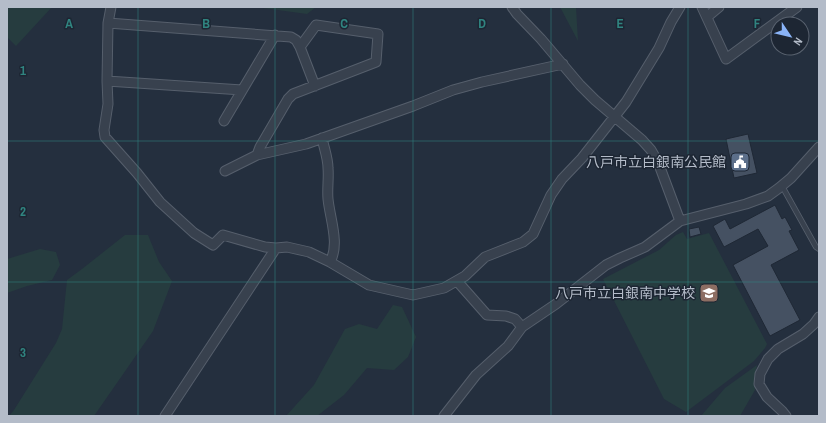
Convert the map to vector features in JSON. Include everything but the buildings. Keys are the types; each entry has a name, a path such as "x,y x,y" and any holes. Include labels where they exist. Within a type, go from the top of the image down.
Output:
{"street":[{"path":"111,7 108,23 108,104 104,130 105,137 160,202 194,233 213,245 223,235 265,247 287,247 309,252 330,262 369,285 413,294 444,288 465,276 485,257 523,242 533,234 551,195 562,179 582,158 626,102 659,48 680,7"},
{"path":"512,7 580,85 595,100 642,140 651,150 658,162 680,221"},
{"path":"702,7 726,58 797,7"},
{"path":"707,17 718,7"},
{"path":"108,23 291,37 296,40 300,47 315,86"},
{"path":"257,155 260,147 292,94 376,62 378,34 316,25 300,47"},
{"path":"224,121 275,35"},
{"path":"225,171 257,155 306,144 413,106 453,90 563,64"},
{"path":"107,81 242,90"},
{"path":"322,138 328,167 328,199 335,250 330,262"},
{"path":"444,416 476,376 508,346 522,327 556,304 606,265 645,247 680,221 746,204 768,196 791,178 819,147"},
{"path":"165,416 276,248"},
{"path":"457,281 487,315 506,316 515,319 522,327"},
{"path":"786,416 767,397 759,384 760,374 768,359 778,349 804,334 819,317"}],"lane":[{"path":"782,186 816,247 819,249"}],"green space":[{"path":"7,7 52,7 16,46 7,37"},
{"path":"256,7 316,7 307,14"},
{"path":"560,7 576,7 578,41"},
{"path":"683,232 687,239 709,233 767,344 754,361 686,412 664,399 603,279 659,250 676,235"},
{"path":"125,235 148,235 159,262 172,281 153,331 94,416 9,416 56,343 62,329 67,280"},
{"path":"40,249 56,252 60,265 52,280 7,293 7,259"},
{"path":"393,305 402,307 416,337 408,357 394,370 367,368 344,395 317,416 286,416 314,385 345,329 359,324 377,329"},
{"path":"757,365 754,380 755,390 740,416 701,416 725,388"}],"place":[{"name":"八戸市立白銀南公民館","path":"740,162"},
{"name":"八戸市立白銀南中学校","path":"709,293"}]}
